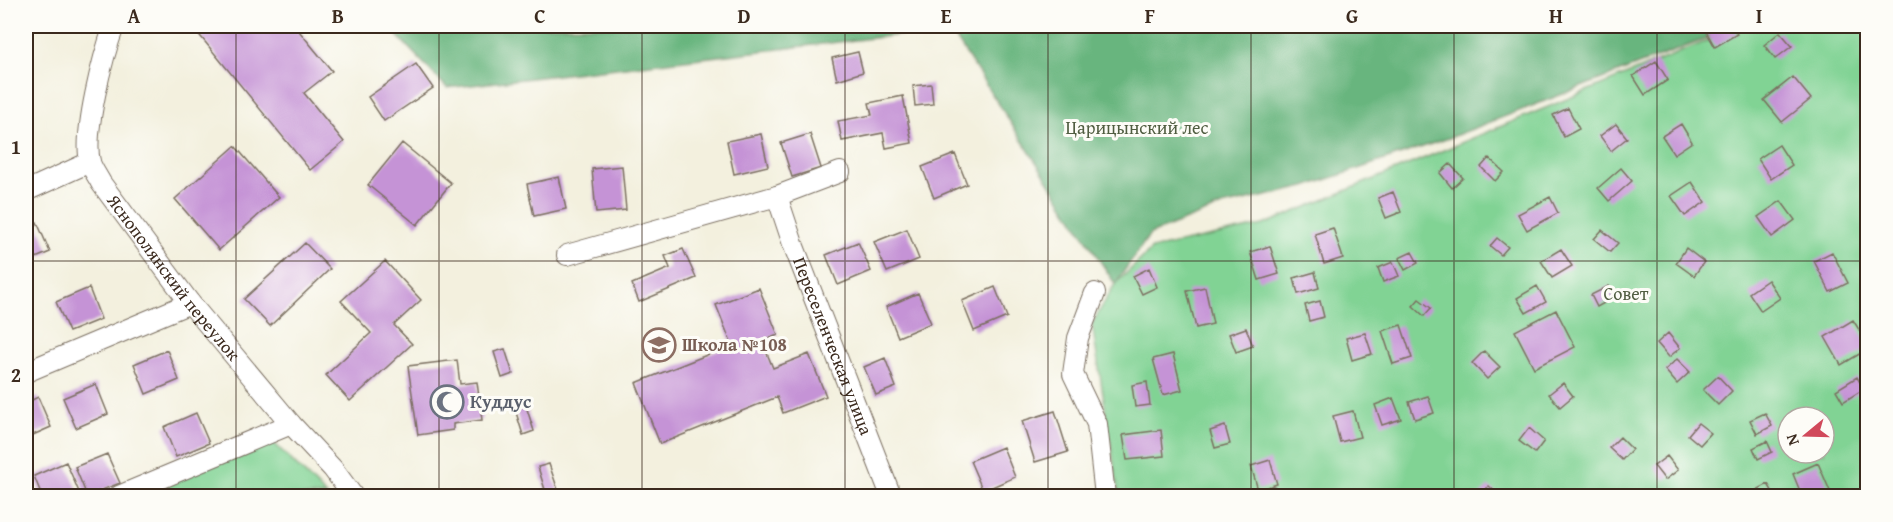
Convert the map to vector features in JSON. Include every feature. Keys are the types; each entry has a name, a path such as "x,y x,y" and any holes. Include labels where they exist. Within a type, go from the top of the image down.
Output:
{"street":[{"path":"26,191 90,162 91,122 107,30"},
{"name":"Яснополянский переулок","path":"90,162 101,183 190,303 291,424 333,469 349,495"},
{"path":"567,255 777,196 840,172"},
{"name":"Переселенческая улица","path":"777,196 793,244 891,496"},
{"path":"1095,293 1078,338 1073,374 1097,424 1105,496"},
{"path":"26,372 190,303"},
{"path":"119,496 291,424"}],"green space":[{"name":"Царицынский лес","path":"388,26 1739,26 1449,138 1305,187 1222,206 1150,234 1115,284 950,29 447,88"},
{"name":"Совет","path":"1743,26 1867,26 1867,496 1119,496 1092,324 1115,284 1152,249 1263,225"},
{"path":"264,433 327,496 112,496"}],"building":[{"path":"192,26 295,26 332,71 304,93 344,142 310,170"},
{"path":"1703,26 1732,26 1737,34 1715,47"},
{"path":"1780,32 1792,46 1775,59 1764,45"},
{"path":"858,52 863,72 837,80 832,58"},
{"path":"1656,61 1668,80 1645,95 1633,76"},
{"path":"416,64 433,88 384,121 368,97"},
{"path":"1793,77 1811,99 1782,122 1764,100"},
{"path":"931,84 933,104 915,106 913,86"},
{"path":"903,96 912,143 886,148 883,133 842,141 838,121 872,115 869,103"},
{"path":"1568,108 1579,129 1564,137 1553,115"},
{"path":"1616,124 1627,138 1611,151 1600,136"},
{"path":"1681,124 1692,142 1674,154 1662,136"},
{"path":"761,134 768,166 734,174 727,141"},
{"path":"810,134 821,168 792,177 781,143"},
{"path":"402,143 451,183 417,225 368,185"},
{"path":"1779,145 1792,165 1771,179 1758,159"},
{"path":"235,146 279,197 219,250 175,199"},
{"path":"955,154 967,184 934,198 922,167"},
{"path":"1489,158 1504,172 1495,181 1481,167"},
{"path":"1450,164 1463,178 1452,188 1440,173"},
{"path":"622,166 626,210 596,213 592,169"},
{"path":"1621,168 1632,181 1609,201 1598,188"},
{"path":"559,177 566,209 534,216 527,184"},
{"path":"1692,182 1705,202 1685,216 1671,196"},
{"path":"1393,192 1401,212 1386,218 1378,198"},
{"path":"1550,197 1558,213 1527,230 1518,214"},
{"path":"1781,201 1795,220 1772,237 1758,217"},
{"path":"37,222 50,252 26,262 26,227"},
{"path":"1333,228 1343,258 1324,264 1315,234"},
{"path":"907,229 919,259 887,272 874,242"},
{"path":"1602,230 1618,243 1610,252 1594,239"},
{"path":"1497,238 1508,247 1501,255 1490,246"},
{"path":"858,242 871,271 838,285 826,255"},
{"path":"305,243 330,269 270,326 244,299"},
{"path":"1270,246 1279,274 1259,280 1250,252"},
{"path":"1686,248 1704,262 1694,276 1676,263"},
{"path":"683,249 696,278 639,302 632,284 670,268 665,256"},
{"path":"1561,249 1572,266 1552,278 1541,261"},
{"path":"1412,252 1418,263 1405,270 1399,258"},
{"path":"1832,252 1848,283 1830,292 1814,261"},
{"path":"385,261 421,300 394,325 412,344 350,401 326,375 371,333 341,301"},
{"path":"1393,262 1399,276 1383,282 1378,268"},
{"path":"1149,268 1157,287 1142,294 1133,276"},
{"path":"1315,272 1319,288 1298,294 1294,278"},
{"path":"1768,280 1780,298 1761,311 1749,293"},
{"path":"1537,286 1546,302 1526,313 1517,298"},
{"path":"1609,286 1615,297 1597,307 1591,295"},
{"path":"995,287 1007,317 974,331 962,301"},
{"path":"1205,287 1213,324 1196,328 1187,291"},
{"path":"89,288 101,319 69,332 56,302"},
{"path":"759,288 778,335 762,341 773,368 809,354 826,396 783,413 777,397 660,444 636,383 732,345 716,305"},
{"path":"918,293 931,323 898,337 886,307"},
{"path":"1419,299 1431,308 1424,316 1413,306"},
{"path":"1320,301 1324,317 1309,321 1305,305"},
{"path":"1556,310 1575,347 1534,368 1515,331"},
{"path":"1853,320 1868,344 1868,349 1841,365 1825,337"},
{"path":"1401,325 1412,358 1393,364 1382,331"},
{"path":"1246,328 1253,346 1236,352 1229,334"},
{"path":"1365,333 1372,354 1352,360 1346,338"},
{"path":"1668,333 1680,348 1669,357 1657,343"},
{"path":"505,349 513,374 502,378 494,352"},
{"path":"167,350 179,380 146,394 134,364"},
{"path":"1484,351 1500,367 1487,379 1472,363"},
{"path":"1173,354 1182,390 1163,395 1153,359"},
{"path":"885,358 896,387 876,395 864,367"},
{"path":"1677,359 1690,372 1677,384 1665,370"},
{"name":"Куддус","path":"457,360 460,384 477,382 482,420 453,424 453,430 418,435 408,366"},
{"path":"1718,376 1732,391 1718,405 1703,390"},
{"path":"1857,377 1864,389 1843,402 1836,390"},
{"path":"1147,382 1150,405 1135,407 1132,385"},
{"path":"1563,383 1573,396 1560,407 1549,394"},
{"path":"96,384 108,414 76,428 63,398"},
{"path":"1428,396 1434,413 1415,419 1409,402"},
{"path":"38,397 51,427 26,438 26,403"},
{"path":"1393,398 1401,419 1382,425 1375,405"},
{"path":"526,406 534,431 523,435 515,409"},
{"path":"1055,411 1068,452 1035,462 1022,421"},
{"path":"1353,411 1360,437 1340,442 1333,416"},
{"path":"196,413 209,443 176,457 164,427"},
{"path":"1765,413 1772,426 1757,434 1750,420"},
{"path":"1698,423 1711,433 1700,445 1688,435"},
{"path":"1225,426 1230,444 1215,448 1210,431"},
{"path":"1529,428 1544,441 1535,453 1519,441"},
{"path":"1161,430 1164,456 1127,460 1123,435"},
{"path":"1620,437 1632,449 1622,460 1609,448"},
{"path":"1767,441 1772,452 1758,459 1753,448"},
{"path":"1003,447 1015,477 983,491 970,461"},
{"path":"107,454 120,483 87,496 75,467"},
{"path":"1667,456 1678,470 1665,480 1654,466"},
{"path":"1270,460 1277,484 1258,490 1251,466"},
{"path":"66,462 79,492 68,496 42,496 34,476"},
{"path":"549,464 558,490 546,493 538,467"},
{"path":"1819,465 1830,491 1818,496 1802,496 1793,474"},
{"path":"1768,484 1774,494 1755,496 1753,492"},
{"path":"1489,486 1500,496 1478,496"}],"place":[{"name":"Школа №108","path":"659,345"},
{"name":"Куддус","path":"447,402"}]}
